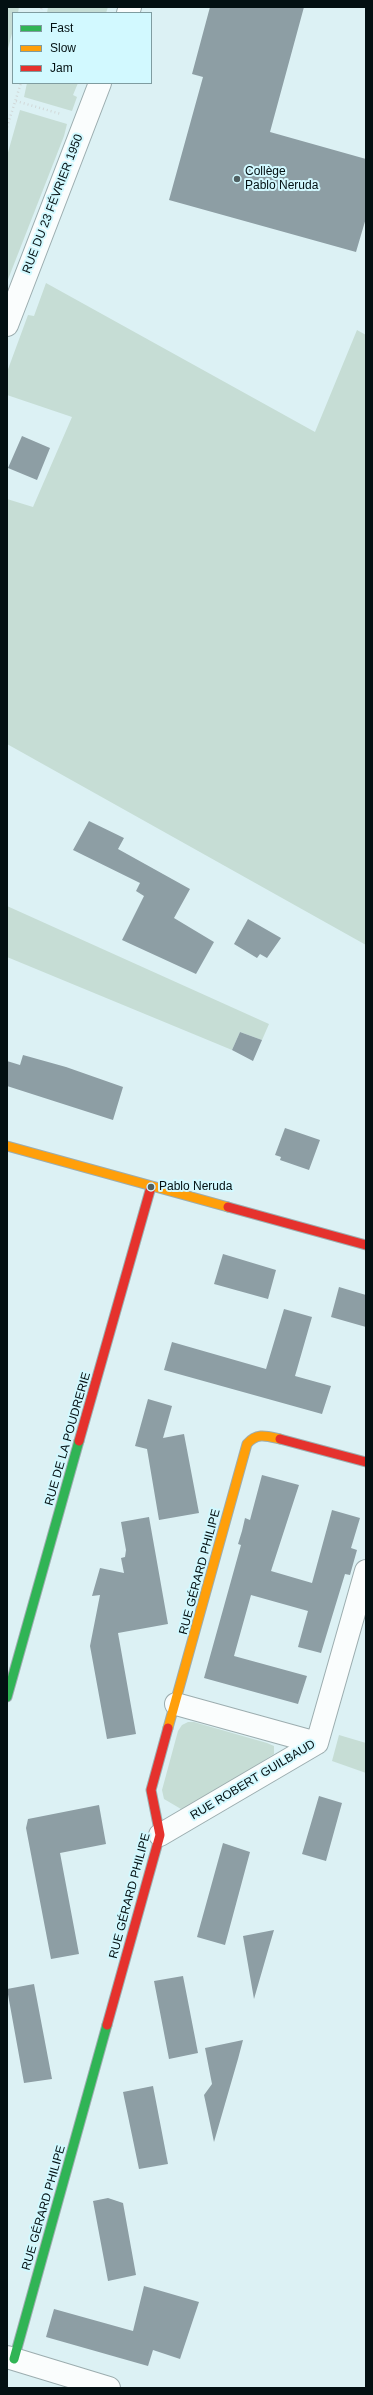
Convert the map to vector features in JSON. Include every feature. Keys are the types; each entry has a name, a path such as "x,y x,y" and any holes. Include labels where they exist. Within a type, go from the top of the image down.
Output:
{"street":[{"name":"RUE DU 23 FÉVRIER 1950","path":"7,325 84,121 100,84"},
{"path":"7,1146 151,1187 366,1245"},
{"name":"RUE DE LA POUDRERIE","path":"7,1697 151,1187"},
{"name":"RUE GÉRARD PHILIPE","path":"11,2358 160,1835 151,1790 249,1441 255,1437 264,1435 366,1462"},
{"name":"RUE ROBERT GUILBAUD","path":"160,1835 317,1743 366,1571"},
{"path":"176,1704 317,1743"},
{"path":"11,2358 109,2388"}],"path":[{"path":"7,127 21,84"},
{"path":"16,101 84,121"}],"green space":[{"path":"7,7 19,7 18,12 12,12 12,34 7,52"},
{"path":"48,7 108,7 106,12 47,12"},
{"path":"27,84 78,84 73,95 77,97 72,111 24,97"},
{"path":"20,110 67,124 64,136 7,282 7,156"},
{"path":"46,283 315,432 357,330 366,335 366,945 7,744 7,499 33,507 72,417 7,395 7,372 28,315 34,316"},
{"path":"7,906 269,1024 262,1040 240,1032 232,1050 7,957"},
{"path":"188,1722 194,1722 267,1743 274,1746 274,1754 191,1807 181,1809 164,1799 162,1790 178,1731 182,1725"},
{"path":"339,1735 366,1743 366,1773 332,1761"}],"building":[{"path":"210,7 304,7 270,132 366,159 366,218 356,252 169,200 203,77 192,74"},
{"path":"22,436 50,448 37,480 8,468"},
{"path":"89,821 124,838 118,849 190,889 174,918 214,942 196,974 122,940 144,896 136,891 140,883 73,850"},
{"path":"248,919 281,938 267,958 260,954 257,958 234,944"},
{"path":"240,1032 262,1040 253,1061 232,1050"},
{"path":"23,1055 66,1067 123,1087 113,1120 7,1086 7,1061 20,1065"},
{"path":"285,1128 320,1140 309,1170 280,1160 281,1157 275,1155"},
{"path":"223,1254 276,1270 268,1299 214,1284"},
{"path":"339,1287 366,1295 366,1327 331,1317"},
{"path":"284,1309 312,1317 295,1376 331,1386 322,1414 164,1370 172,1342 266,1369"},
{"path":"148,1399 172,1406 163,1438 184,1434 199,1513 159,1520 147,1449 135,1446"},
{"path":"262,1475 299,1485 271,1571 312,1583 332,1510 360,1518 351,1548 357,1550 350,1575 345,1574 321,1653 298,1647 308,1611 251,1595 234,1656 307,1676 298,1704 204,1678 241,1545 238,1544 245,1518 250,1520"},
{"path":"149,1517 168,1624 118,1633 136,1734 107,1739 90,1646 100,1595 92,1596 100,1568 124,1573 121,1558 125,1557 126,1550 121,1522"},
{"path":"319,1796 342,1803 326,1861 302,1854"},
{"path":"99,1805 106,1844 60,1853 79,1954 51,1959 26,1828 28,1819"},
{"path":"223,1843 250,1852 225,1945 197,1937"},
{"path":"274,1930 269,1947 254,1999 243,1936"},
{"path":"183,1976 198,2053 169,2059 154,1981"},
{"path":"34,1984 52,2079 24,2083 7,1989"},
{"path":"243,2040 214,2142 204,2095 212,2084 205,2048"},
{"path":"153,2086 168,2164 139,2169 123,2092"},
{"path":"108,2198 123,2203 136,2275 108,2281 93,2201"},
{"path":"144,2286 199,2302 180,2359 153,2350 148,2366 46,2337 54,2309 133,2331"}],"traffic: fast":[{"path":"7,1697 79,1441"},
{"path":"14,2359 107,2025"}],"traffic: slow":[{"path":"7,1146 228,1207"},
{"path":"168,1728 247,1444 258,1436 280,1439"}],"traffic: jam":[{"path":"79,1441 151,1187"},
{"path":"228,1207 366,1245"},
{"path":"280,1439 366,1462"},
{"path":"107,2025 160,1835 151,1790 168,1728"}],"place":[{"name":"Collège Pablo Neruda","path":"237,179"},
{"name":"Pablo Neruda","path":"151,1187"}]}
